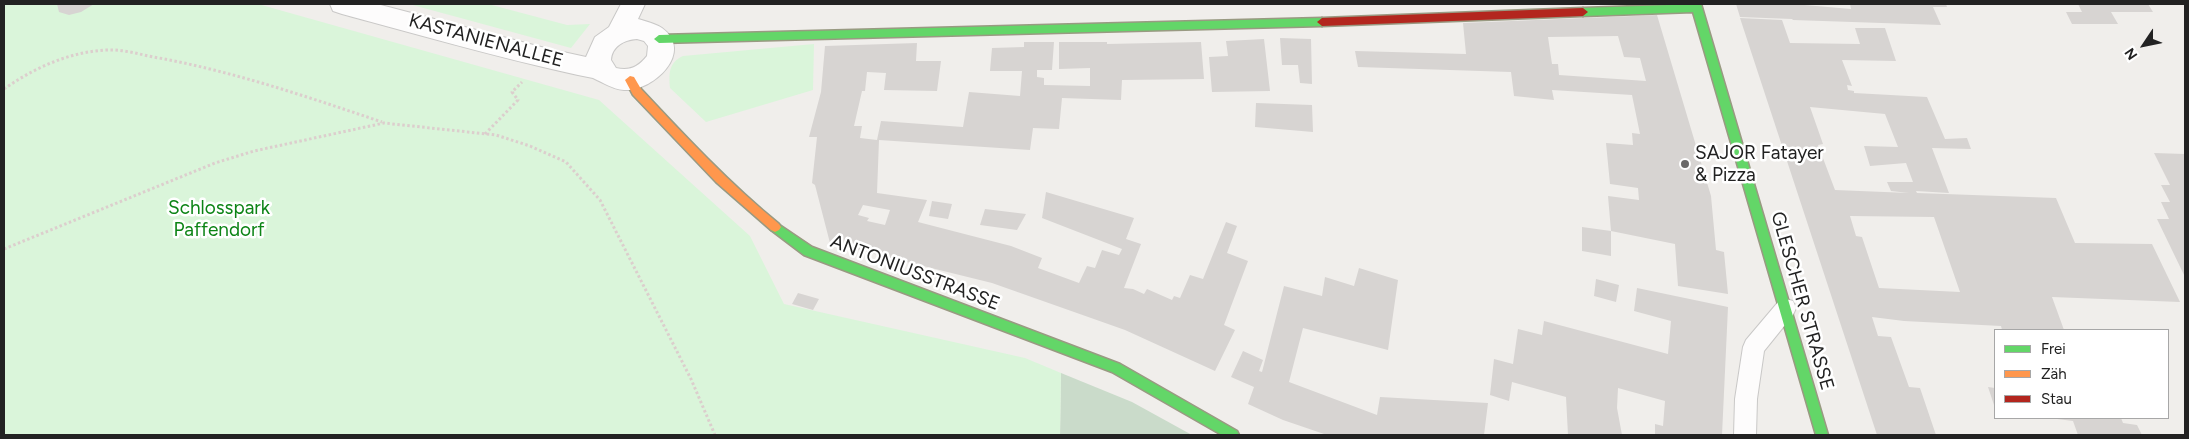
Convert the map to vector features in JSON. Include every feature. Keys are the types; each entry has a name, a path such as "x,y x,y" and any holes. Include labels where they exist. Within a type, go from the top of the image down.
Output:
{"street":[{"name":"KASTANIENALLEE","path":"342,4 545,58 601,70"},
{"path":"618,33 633,4"},
{"path":"659,40 809,34 1326,22 1696,6"},
{"name":"GLESCHER STRASSE","path":"1696,6 1822,435"},
{"path":"638,29 654,34 659,40 662,47 662,55 658,64 645,74 630,80 613,78 601,70 598,63 598,54 609,38 618,33 638,29"},
{"name":"ANTONIUSSTRASSE","path":"630,80 637,92 649,105 754,211 779,232 808,251 1116,368 1233,435"}],"lane":[{"path":"1745,435 1746,399 1754,347 1786,308"}],"path":[{"path":"4,89 16,80 47,64 106,50 177,61 240,75 384,123 485,134 530,146 566,162 600,200 691,379 715,435"},
{"path":"485,134 518,100 512,92 545,58"},
{"path":"4,249 215,163 254,151 384,123"}],"green space":[{"name":"Schlosspark Paffendorf","path":"4,4 258,4 599,100 750,236 784,304 1025,358 1061,373 1060,435 4,435"},
{"path":"409,4 488,4 567,25 590,24 571,48"},
{"path":"814,44 813,90 706,122 670,88 670,69 674,62 683,56"},
{"path":"1061,373 1132,402 1192,435 1060,435"}],"building":[{"path":"57,4 94,4 81,12 69,15 59,12"},
{"path":"1736,4 1793,4 1851,9 1850,4 1946,4 1947,7 1933,7 1941,25 1740,17"},
{"path":"2078,4 2148,4 2153,12 2111,12 2118,24 2072,24 2066,12 2082,12"},
{"path":"1657,15 1711,196 1716,250 1724,252 1728,294 1678,286 1675,244 1611,231 1608,196 1639,200 1638,188 1610,184 1606,143 1633,145 1632,133 1640,134 1632,95 1552,90 1554,100 1514,96 1511,72 1358,67 1355,51 1466,54 1463,23","holes":["1618,36 1624,57 1640,58 1646,81 1559,75 1558,64 1552,64 1548,37"]},
{"path":"1740,18 1782,20 1790,43 1860,44 1855,28 1885,28 1896,61 1842,60 1852,86 1847,85 1848,90 1854,91 1854,93 1927,97 1945,139 1967,138 1971,149 1932,148 1949,193 1916,191 1917,193 2056,198 2075,243 2152,244 2180,302 2052,297 2064,329 2002,329 2001,326 1904,321 1872,317 1878,336 1891,337 1909,387 1920,388 1936,435 1877,435","holes":["1810,107 1885,114 1898,147 1864,146 1870,166 1906,163 1913,182 1887,182 1891,191 1909,193 1835,190 1818,145 1823,144","1850,216 1934,217 1960,292 1879,288 1862,237 1856,236"]},
{"path":"1280,38 1311,39 1312,84 1300,83 1298,65 1282,65"},
{"path":"1264,39 1270,91 1212,92 1209,57 1228,56 1226,41"},
{"path":"1024,42 1054,42 1052,70 1037,70 1037,77 1044,78 1044,85 1090,86 1090,68 1059,69 1059,42 1107,42 1107,44 1201,42 1204,79 1122,80 1121,100 1062,98 1059,129 1033,128 1030,150 879,140 877,193 927,200 918,222 1011,246 1042,258 1038,268 1079,283 1087,266 1095,268 1102,250 1119,255 1122,249 1042,218 1046,192 1134,218 1126,239 1141,244 1124,288 1133,289 1144,294 1147,289 1172,300 1174,296 1180,298 1190,275 1203,279 1226,222 1237,226 1227,253 1248,261 1224,325 1235,330 1215,371 1125,330 992,283 830,243 815,185 812,183 817,137 809,137 821,92 825,46 917,43 916,61 941,61 937,91 884,90 886,73 867,72 865,91 862,91 854,126 862,126 860,138 877,140 881,121 963,127 969,92 1020,96 1022,71 990,71 992,48 1024,47","holes":["863,205 890,210 885,225 867,221 869,218 858,215"]},
{"path":"1256,103 1312,105 1313,132 1255,127"},
{"path":"2154,153 2185,154 2185,277 2157,219 2169,219 2161,202 2170,202 2161,185 2170,185"},
{"path":"932,201 952,204 948,219 929,216"},
{"path":"985,209 1026,214 1017,230 980,225"},
{"path":"1582,227 1611,231 1611,256 1582,251"},
{"path":"1359,268 1398,280 1388,350 1303,328 1289,382 1377,415 1380,397 1488,403 1484,435 1327,435 1283,420 1248,404 1254,387 1231,377 1243,351 1263,360 1259,371 1262,372 1284,286 1322,296 1325,277 1354,286"},
{"path":"1596,279 1619,285 1616,302 1594,296"},
{"path":"1637,288 1728,307 1722,435 1655,435 1655,424 1663,426 1665,401 1618,388 1617,408 1622,435 1568,435 1566,397 1512,382 1509,401 1490,395 1494,359 1513,364 1518,329 1542,335 1544,321 1668,354 1671,321 1634,311"},
{"path":"798,293 819,299 813,310 792,304"},
{"path":"1988,387 1994,388 1994,405"},
{"path":"2057,419 2121,419 2123,423 2137,425 2142,435 2078,435 2073,421"}],"traffic: fast":[{"path":"1696,4 1822,435"},
{"path":"1583,12 1697,8"},
{"path":"659,39 1322,22"},
{"path":"775,227 808,251 1116,368 1233,435"}],"traffic: slow":[{"path":"630,80 637,92 703,162 738,196 775,227"}],"traffic: jam":[{"path":"1322,22 1583,12"}],"place":[{"name":"SAJOR Fatayer & Pizza","path":"1685,164"}]}
